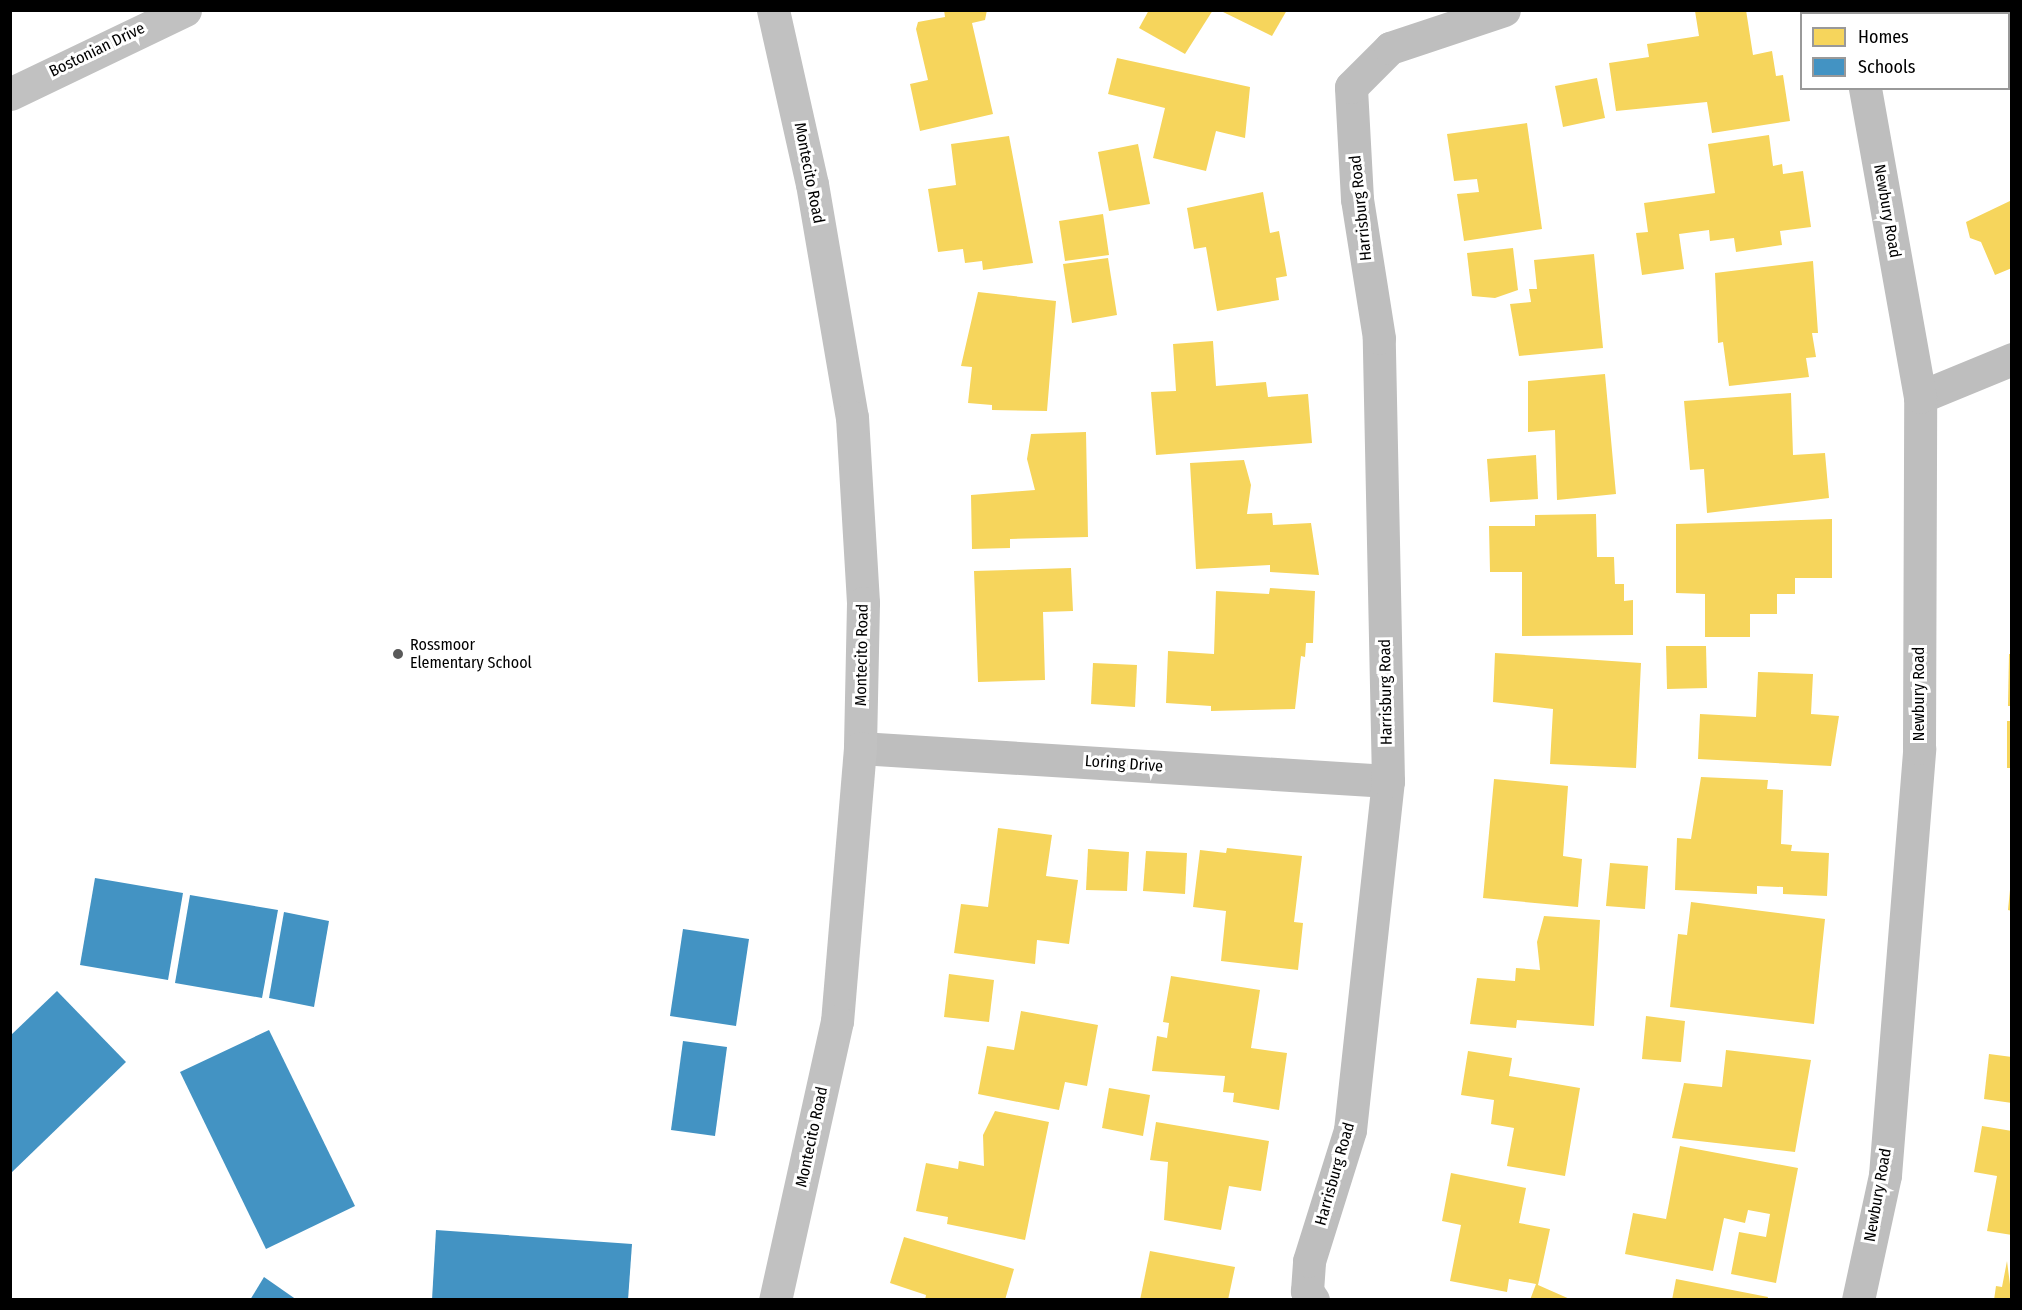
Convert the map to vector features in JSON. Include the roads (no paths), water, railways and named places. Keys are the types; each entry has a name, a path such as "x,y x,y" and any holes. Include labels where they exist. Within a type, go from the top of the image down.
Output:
{"street":[{"name":"Bostonian Drive","path":"10,94 185,10"},
{"name":"Montecito Road","path":"773,10 812,184 852,417 863,603 860,748 837,1021 775,1299"},
{"name":"Harrisburg Road","path":"1310,1295 1309,1262 1350,1130 1388,781 1379,338 1357,199 1351,87 1390,48 1503,10"},
{"name":"Newbury Road","path":"1858,1299 1885,1175 1919,748 1920,397 1865,90"},
{"path":"1920,397 2012,359"},
{"name":"Loring Drive","path":"860,748 1388,781"}],"place":[{"name":"Rossmoor Elementary School","path":"398,654"}]}
